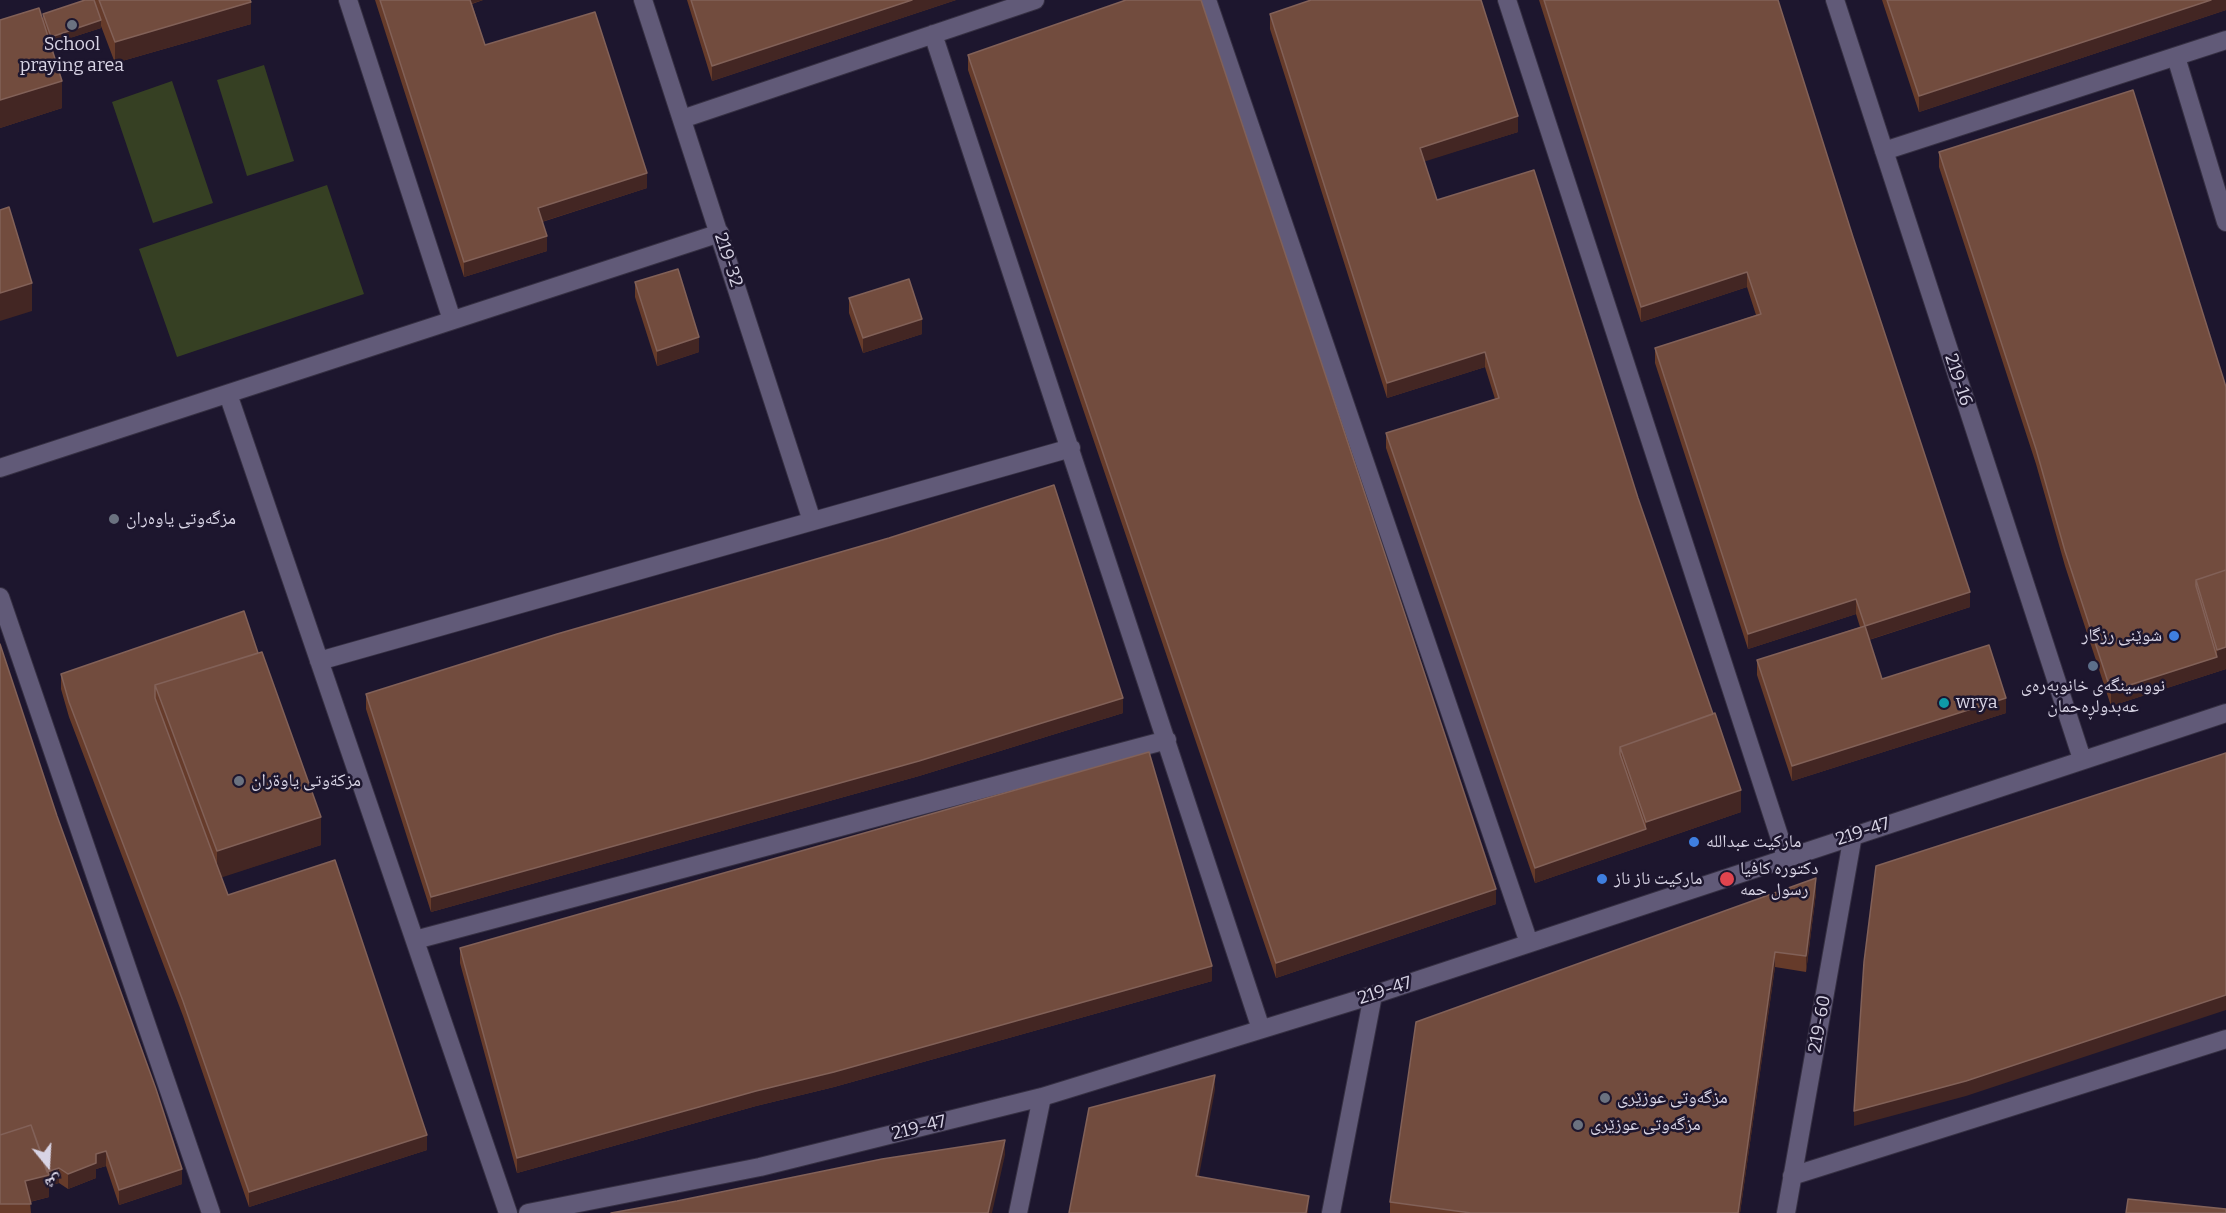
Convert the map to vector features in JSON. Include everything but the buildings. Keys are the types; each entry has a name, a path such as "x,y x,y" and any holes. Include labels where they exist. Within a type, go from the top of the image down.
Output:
{"street":[{"path":"348,0 452,320"},
{"name":"219-32","path":"643,0 812,520"},
{"path":"682,119 1035,0"},
{"path":"1207,0 1529,943"},
{"path":"1507,0 1786,857"},
{"name":"219-16","path":"1835,0 2082,759"},
{"path":"933,34 1262,1029"},
{"path":"1884,151 2226,40"},
{"path":"2176,57 2226,222"},
{"path":"0,468 720,233"},
{"path":"228,394 508,1213"},
{"path":"319,661 1071,448"},
{"path":"0,597 211,1213"},
{"name":"219-47","path":"528,1213 760,1167 1042,1096 1373,995 2226,713"},
{"path":"415,940 1167,740"},
{"name":"219-60","path":"1786,1213 1853,835"},
{"path":"1331,1213 1373,995"},
{"path":"1792,1176 2226,1039"},
{"path":"1018,1213 1042,1096"}],"green space":[{"path":"264,65 294,161 247,176 217,80"},
{"path":"172,81 213,203 153,223 112,102"},
{"path":"327,185 364,294 177,357 139,249"}],"place":[{"name":"School praying area","path":"72,25"},
{"name":"مزگەوتی یاوەران","path":"114,519"},
{"name":"شوێنی رزگار","path":"2174,636"},
{"name":"نووسینگەی خانوبەرەی عەبدولڕەحمان","path":"2093,666"},
{"name":"wrya","path":"1944,703"},
{"name":"مزكةوتى ياوةران","path":"239,781"},
{"name":"ماركيت عبدالله","path":"1694,842"},
{"name":"ماركيت ناز ناز","path":"1602,879"},
{"name":"دکتورە کافیا رسول حمە","path":"1727,879"},
{"name":"مزگەوتی عوزێری","path":"1605,1098"},
{"name":"مزگه‌وتی عوزێری","path":"1578,1125"}]}
